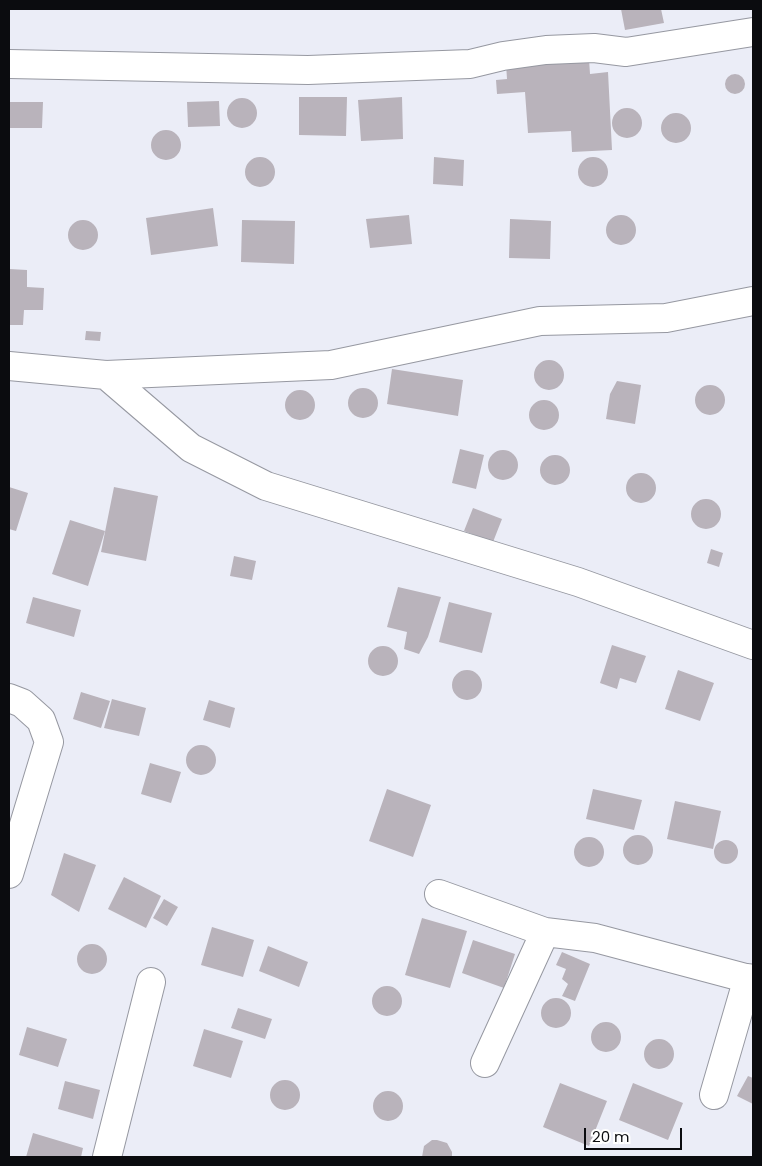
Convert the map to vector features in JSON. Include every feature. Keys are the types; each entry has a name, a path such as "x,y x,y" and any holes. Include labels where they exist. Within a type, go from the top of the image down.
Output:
{"street":[{"path":"9,64 308,70 470,64 504,56 546,50 594,48 626,52 753,32"},
{"path":"9,366 106,375 331,366 540,320 666,318 753,301"},
{"path":"106,375 191,448 266,486 578,582 753,645"},
{"path":"9,698 22,703 41,720 49,742 9,874"},
{"path":"439,894 545,932 595,938 751,979 714,1095"},
{"path":"485,1063 545,932"},
{"path":"107,1157 151,982"}],"building":[{"path":"621,9 661,9 664,23 625,30"},
{"path":"589,59 590,74 608,72 612,150 572,152 571,131 528,133 525,92 497,94 496,80 507,79 506,64"},
{"path":"735,74 742,77 745,84 742,91 735,94 728,91 725,84 728,77"},
{"path":"299,97 347,97 346,136 299,135"},
{"path":"402,97 403,139 361,141 358,100"},
{"path":"242,98 253,102 257,113 253,124 242,128 231,124 227,113 231,102"},
{"path":"219,101 220,126 188,127 187,102"},
{"path":"9,102 43,102 42,128 9,128"},
{"path":"627,108 638,112 642,123 638,134 627,138 616,134 612,123 616,112"},
{"path":"676,113 687,117 691,128 687,139 676,143 665,139 661,128 665,117"},
{"path":"166,130 177,134 181,145 177,156 166,160 155,156 151,145 155,134"},
{"path":"260,157 271,161 275,172 271,183 260,187 249,183 245,172 249,161"},
{"path":"434,157 464,160 463,186 433,184"},
{"path":"593,157 604,161 608,172 604,183 593,187 582,183 578,172 582,161"},
{"path":"213,208 218,246 151,255 146,218"},
{"path":"409,215 412,244 370,248 366,219"},
{"path":"621,215 632,219 636,230 632,241 621,245 610,241 606,230 610,219"},
{"path":"510,219 551,221 550,259 509,258"},
{"path":"83,220 94,224 98,235 94,246 83,250 72,246 68,235 72,224"},
{"path":"242,220 295,221 294,264 241,262"},
{"path":"9,269 27,270 27,287 44,288 43,310 24,310 23,325 9,325"},
{"path":"86,331 101,332 100,341 85,340"},
{"path":"549,360 560,364 564,375 560,386 549,390 538,386 534,375 538,364"},
{"path":"392,369 463,380 458,416 387,404"},
{"path":"617,381 641,385 635,424 606,419 610,394"},
{"path":"710,385 721,389 725,400 721,411 710,415 699,411 695,400 699,389"},
{"path":"363,388 374,392 378,403 374,414 363,418 352,414 348,403 352,392"},
{"path":"300,390 311,394 315,405 311,416 300,420 289,416 285,405 289,394"},
{"path":"544,400 555,404 559,415 555,426 544,430 533,426 529,415 533,404"},
{"path":"460,449 484,455 476,489 452,483"},
{"path":"503,450 514,454 518,465 514,476 503,480 492,476 488,465 492,454"},
{"path":"555,455 566,459 570,470 566,481 555,485 544,481 540,470 544,459"},
{"path":"641,473 652,477 656,488 652,499 641,503 630,499 626,488 630,477"},
{"path":"9,487 28,493 16,531 9,529"},
{"path":"114,487 158,496 146,561 101,552"},
{"path":"706,499 717,503 721,514 717,525 706,529 695,525 691,514 695,503"},
{"path":"473,508 502,519 493,542 464,531"},
{"path":"70,520 105,531 88,586 52,574"},
{"path":"711,549 723,553 719,567 707,563"},
{"path":"234,556 256,561 252,580 230,576"},
{"path":"398,587 441,597 428,637 419,654 404,649 407,632 387,627"},
{"path":"33,597 81,610 74,637 26,623"},
{"path":"449,602 492,613 482,653 439,642"},
{"path":"612,645 646,656 636,683 620,678 617,689 600,683"},
{"path":"383,646 394,650 398,661 394,672 383,676 372,672 368,661 372,650"},
{"path":"467,670 478,674 482,685 478,696 467,700 456,696 452,685 456,674"},
{"path":"678,670 714,683 700,721 665,709"},
{"path":"81,692 110,701 101,728 73,719"},
{"path":"112,699 146,708 139,736 104,728"},
{"path":"209,700 235,708 230,728 203,720"},
{"path":"201,745 212,749 216,760 212,771 201,775 190,771 186,760 190,749"},
{"path":"150,763 181,772 171,803 141,794"},
{"path":"387,789 431,805 413,857 369,841"},
{"path":"593,789 642,800 634,830 586,819"},
{"path":"675,801 721,811 713,849 667,839"},
{"path":"638,835 649,839 653,850 649,861 638,865 627,861 623,850 627,839"},
{"path":"589,837 600,841 604,852 600,863 589,867 578,863 574,852 578,841"},
{"path":"726,840 734,844 738,852 734,860 726,864 718,860 714,852 718,844"},
{"path":"64,853 96,865 79,912 51,895"},
{"path":"124,877 161,896 146,928 108,909"},
{"path":"164,899 178,907 167,926 153,918"},
{"path":"422,918 467,931 450,988 405,975"},
{"path":"212,927 254,940 243,977 201,965"},
{"path":"473,940 515,954 504,988 462,973"},
{"path":"92,944 103,948 107,959 103,970 92,974 81,970 77,959 81,948"},
{"path":"268,946 308,962 299,987 259,971"},
{"path":"562,952 590,964 575,1001 562,996 568,984 562,979 566,969 556,965"},
{"path":"387,986 398,990 402,1001 398,1012 387,1016 376,1012 372,1001 376,990"},
{"path":"556,998 567,1002 571,1013 567,1024 556,1028 545,1024 541,1013 545,1002"},
{"path":"238,1008 272,1019 265,1039 231,1028"},
{"path":"606,1022 617,1026 621,1037 617,1048 606,1052 595,1048 591,1037 595,1026"},
{"path":"27,1027 67,1039 58,1067 19,1055"},
{"path":"204,1029 243,1041 231,1078 193,1066"},
{"path":"659,1039 670,1043 674,1054 670,1065 659,1069 648,1065 644,1054 648,1043"},
{"path":"748,1076 753,1078 753,1104 737,1096"},
{"path":"285,1080 296,1084 300,1095 296,1106 285,1110 274,1106 270,1095 274,1084"},
{"path":"65,1081 100,1090 93,1119 58,1109"},
{"path":"560,1083 607,1101 589,1146 543,1127"},
{"path":"633,1083 683,1103 668,1140 619,1120"},
{"path":"388,1091 399,1095 403,1106 399,1117 388,1121 377,1117 373,1106 377,1095"},
{"path":"33,1133 83,1148 81,1157 26,1157"},
{"path":"432,1140 447,1143 452,1152 452,1157 422,1157 424,1146"}]}
